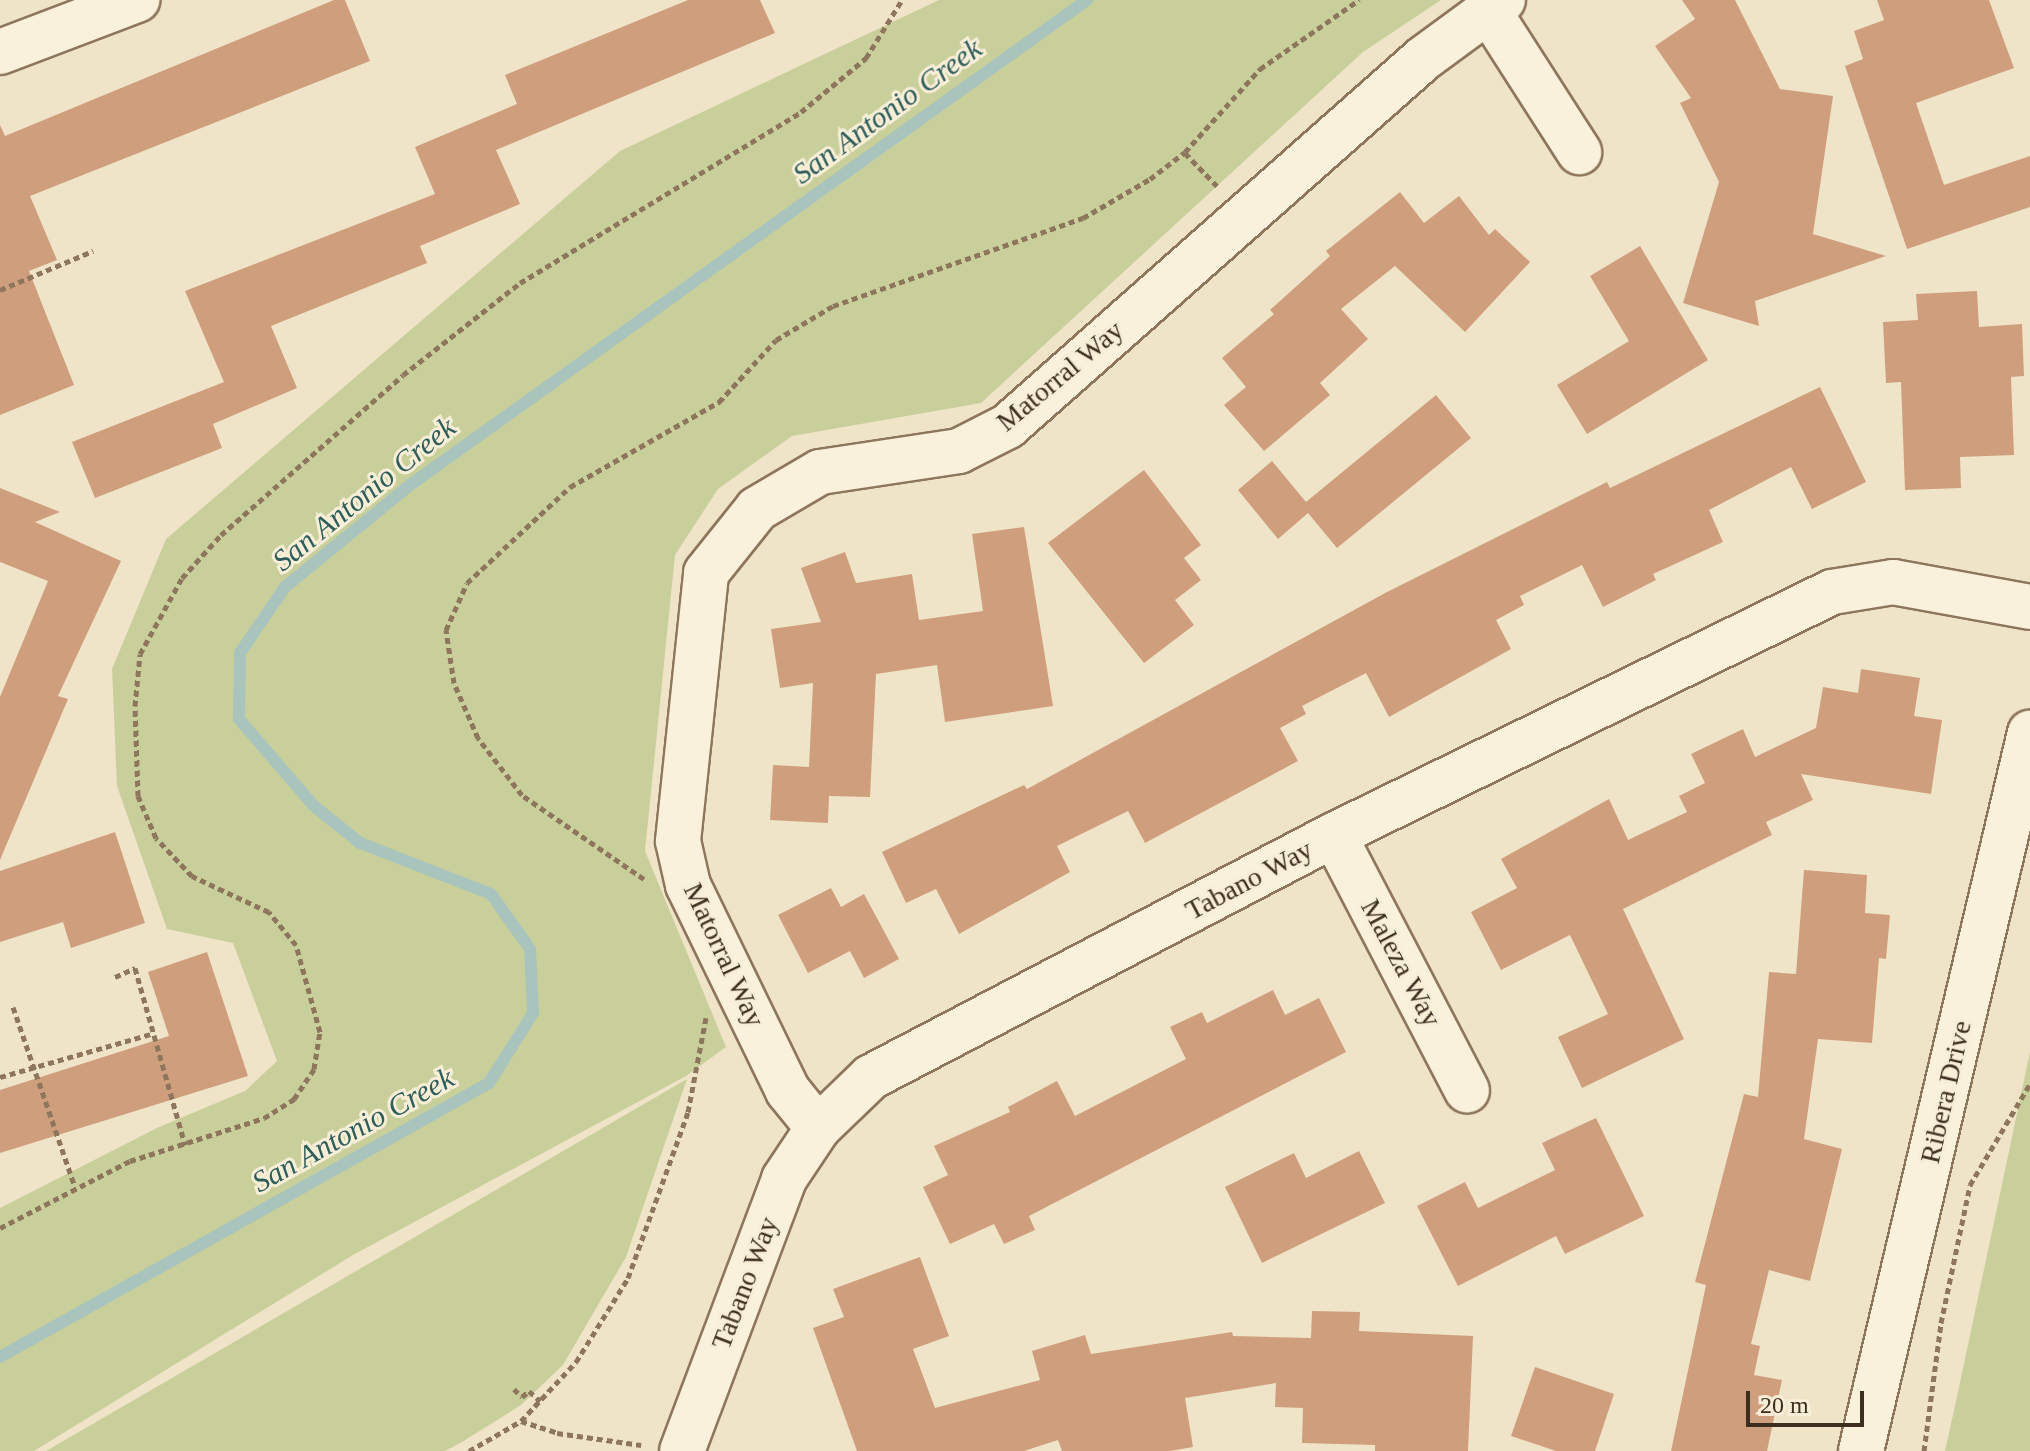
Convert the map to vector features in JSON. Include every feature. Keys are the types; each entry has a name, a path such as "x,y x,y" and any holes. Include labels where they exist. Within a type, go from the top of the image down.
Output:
{"street":[{"path":"0,52 137,0"},
{"path":"1496,5 1579,152"},
{"name":"Matorral Way","path":"818,1128 788,1091 695,899 678,841 706,573 757,509 820,472 959,451 1008,426 1424,58 1496,5"},
{"name":"Tabano Way","path":"682,1451 784,1179 818,1128 871,1077 1334,835 1832,592 1893,582 2030,607"},
{"name":"Ribera Drive","path":"1861,1451 2030,733"},
{"name":"Maleza Way","path":"1334,835 1467,1090"}],"path":[{"path":"0,1228 130,1161 264,1118 294,1099 314,1069 320,1032 296,945 269,912 192,876 156,838 138,796 135,706 140,654 182,578 221,535 403,375 520,283 801,112 866,58 902,0"},
{"path":"647,881 522,795 478,738 454,683 446,630 467,583 570,487 719,402 776,340 833,306 1083,218 1150,179 1185,152 1260,69 1359,0"},
{"path":"0,290 93,251"},
{"path":"115,977 135,968 185,1145"},
{"path":"469,1451 521,1421 576,1362 628,1278 688,1112 707,1016 701,1003"},
{"path":"13,1007 75,1187"},
{"path":"0,1077 154,1033"},
{"path":"1924,1451 1941,1323 1970,1185 2030,1084"},
{"path":"514,1389 522,1397 529,1391 540,1401"},
{"path":"521,1421 557,1433 682,1451"}],"green space":[{"path":"939,0 1441,0 1363,52 981,403 792,436 718,489 675,555 645,851 726,1047 686,1076 353,1255 34,1451 0,1451 0,1208 159,1127 245,1091 277,1061 233,943 167,929 117,786 112,669 166,539 620,151"},
{"path":"2030,1052 2030,1451 1945,1451 1958,1392"},
{"path":"687,1079 626,1257 563,1365 521,1405 462,1442 445,1451 46,1451"}],"building":[{"path":"334,0 345,0 370,61 30,196 57,260 29,271 74,385 0,415 0,125 5,136"},
{"path":"688,0 760,0 775,33 496,150 520,204 420,246 427,263 271,326 297,388 213,424 222,448 95,498 72,442 224,382 185,291 435,194 415,147 517,104 505,75"},
{"path":"1682,0 1735,0 1780,89 1833,96 1813,234 1886,256 1755,301 1759,326 1683,303 1719,182 1680,103 1691,98 1655,46 1695,19"},
{"path":"1877,0 1989,0 2014,68 1916,103 1944,185 2030,156 2030,207 1907,249 1845,66 1863,59 1854,31 1884,20"},
{"path":"1400,192 1424,223 1459,196 1489,235 1495,229 1530,262 1465,332 1395,266 1341,309 1368,339 1320,383 1330,395 1264,451 1224,405 1246,387 1222,358 1274,314 1270,310 1330,256 1326,251"},
{"path":"1640,246 1708,360 1587,434 1557,385 1629,341 1590,276"},
{"path":"1977,291 1979,327 2022,324 2024,376 2011,377 2014,455 1960,457 1961,488 1905,490 1901,382 1886,383 1883,322 1918,320 1916,294"},
{"path":"1820,387 1866,482 1812,509 1791,467 1709,510 1723,542 1653,574 1656,580 1603,607 1582,565 1520,596 1524,605 1496,620 1511,649 1389,717 1366,673 1302,706 1306,714 1280,728 1298,761 1145,843 1128,811 1057,846 1070,872 959,934 936,889 906,903 882,852 1024,785 1027,789 1387,592 1607,482 1610,488"},
{"path":"1436,395 1471,438 1337,548 1308,513 1278,539 1238,490 1272,461 1306,502"},
{"path":"1144,470 1201,545 1184,558 1201,580 1175,600 1194,625 1144,663 1048,543"},
{"path":"0,488 60,512 35,522 121,561 58,696 68,699 0,860 0,697 48,581 0,562"},
{"path":"1024,527 1053,706 945,722 937,665 876,674 870,797 829,796 828,823 770,820 773,765 809,767 813,683 780,688 771,629 821,622 801,568 845,552 856,583 912,574 919,620 983,611 972,534"},
{"path":"1861,669 1920,678 1914,716 1942,720 1931,794 1801,774 1813,800 1766,822 1772,835 1623,909 1684,1039 1582,1088 1558,1037 1608,1014 1570,935 1501,970 1471,912 1517,888 1501,859 1609,799 1628,840 1687,812 1679,796 1705,783 1691,754 1743,729 1755,757 1816,728 1823,687 1858,693"},
{"path":"115,832 145,923 71,948 63,922 0,942 0,871"},
{"path":"1804,870 1867,875 1865,913 1890,915 1886,959 1879,958 1872,1043 1818,1039 1804,1139 1842,1149 1810,1281 1769,1270 1751,1344 1760,1346 1754,1375 1782,1380 1767,1451 1671,1451 1706,1285 1695,1282 1744,1094 1758,1097 1769,972 1796,974"},
{"path":"831,888 841,907 864,894 899,959 864,978 850,951 808,973 778,915"},
{"path":"207,952 248,1076 0,1153 0,1090 169,1036 148,972"},
{"path":"1273,990 1285,1015 1319,998 1346,1052 1029,1216 1035,1230 1004,1244 994,1224 950,1244 923,1187 948,1175 934,1146 1010,1112 1008,1107 1057,1081 1075,1116 1186,1059 1170,1027 1202,1012 1207,1023"},
{"path":"1596,1118 1644,1216 1565,1254 1556,1236 1458,1286 1417,1206 1465,1182 1478,1208 1555,1170 1542,1143"},
{"path":"1359,1151 1385,1203 1262,1263 1225,1187 1294,1153 1306,1178"},
{"path":"920,1257 949,1336 913,1349 935,1408 1040,1380 1032,1351 1085,1335 1091,1354 1232,1332 1233,1336 1311,1338 1312,1311 1360,1312 1359,1331 1473,1336 1468,1451 1375,1451 1375,1445 1302,1443 1303,1408 1275,1407 1276,1383 1185,1398 1193,1447 1170,1451 1062,1451 1058,1440 1024,1451 857,1451 813,1328 844,1317 833,1289"},
{"path":"1535,1367 1614,1394 1595,1451 1556,1451 1511,1436"}],"waterway":[{"name":"San Antonio Creek","path":"0,1357 489,1083 533,1013 530,949 491,894 360,843 314,806 239,719 240,653 285,587 410,485 1087,0"}]}
